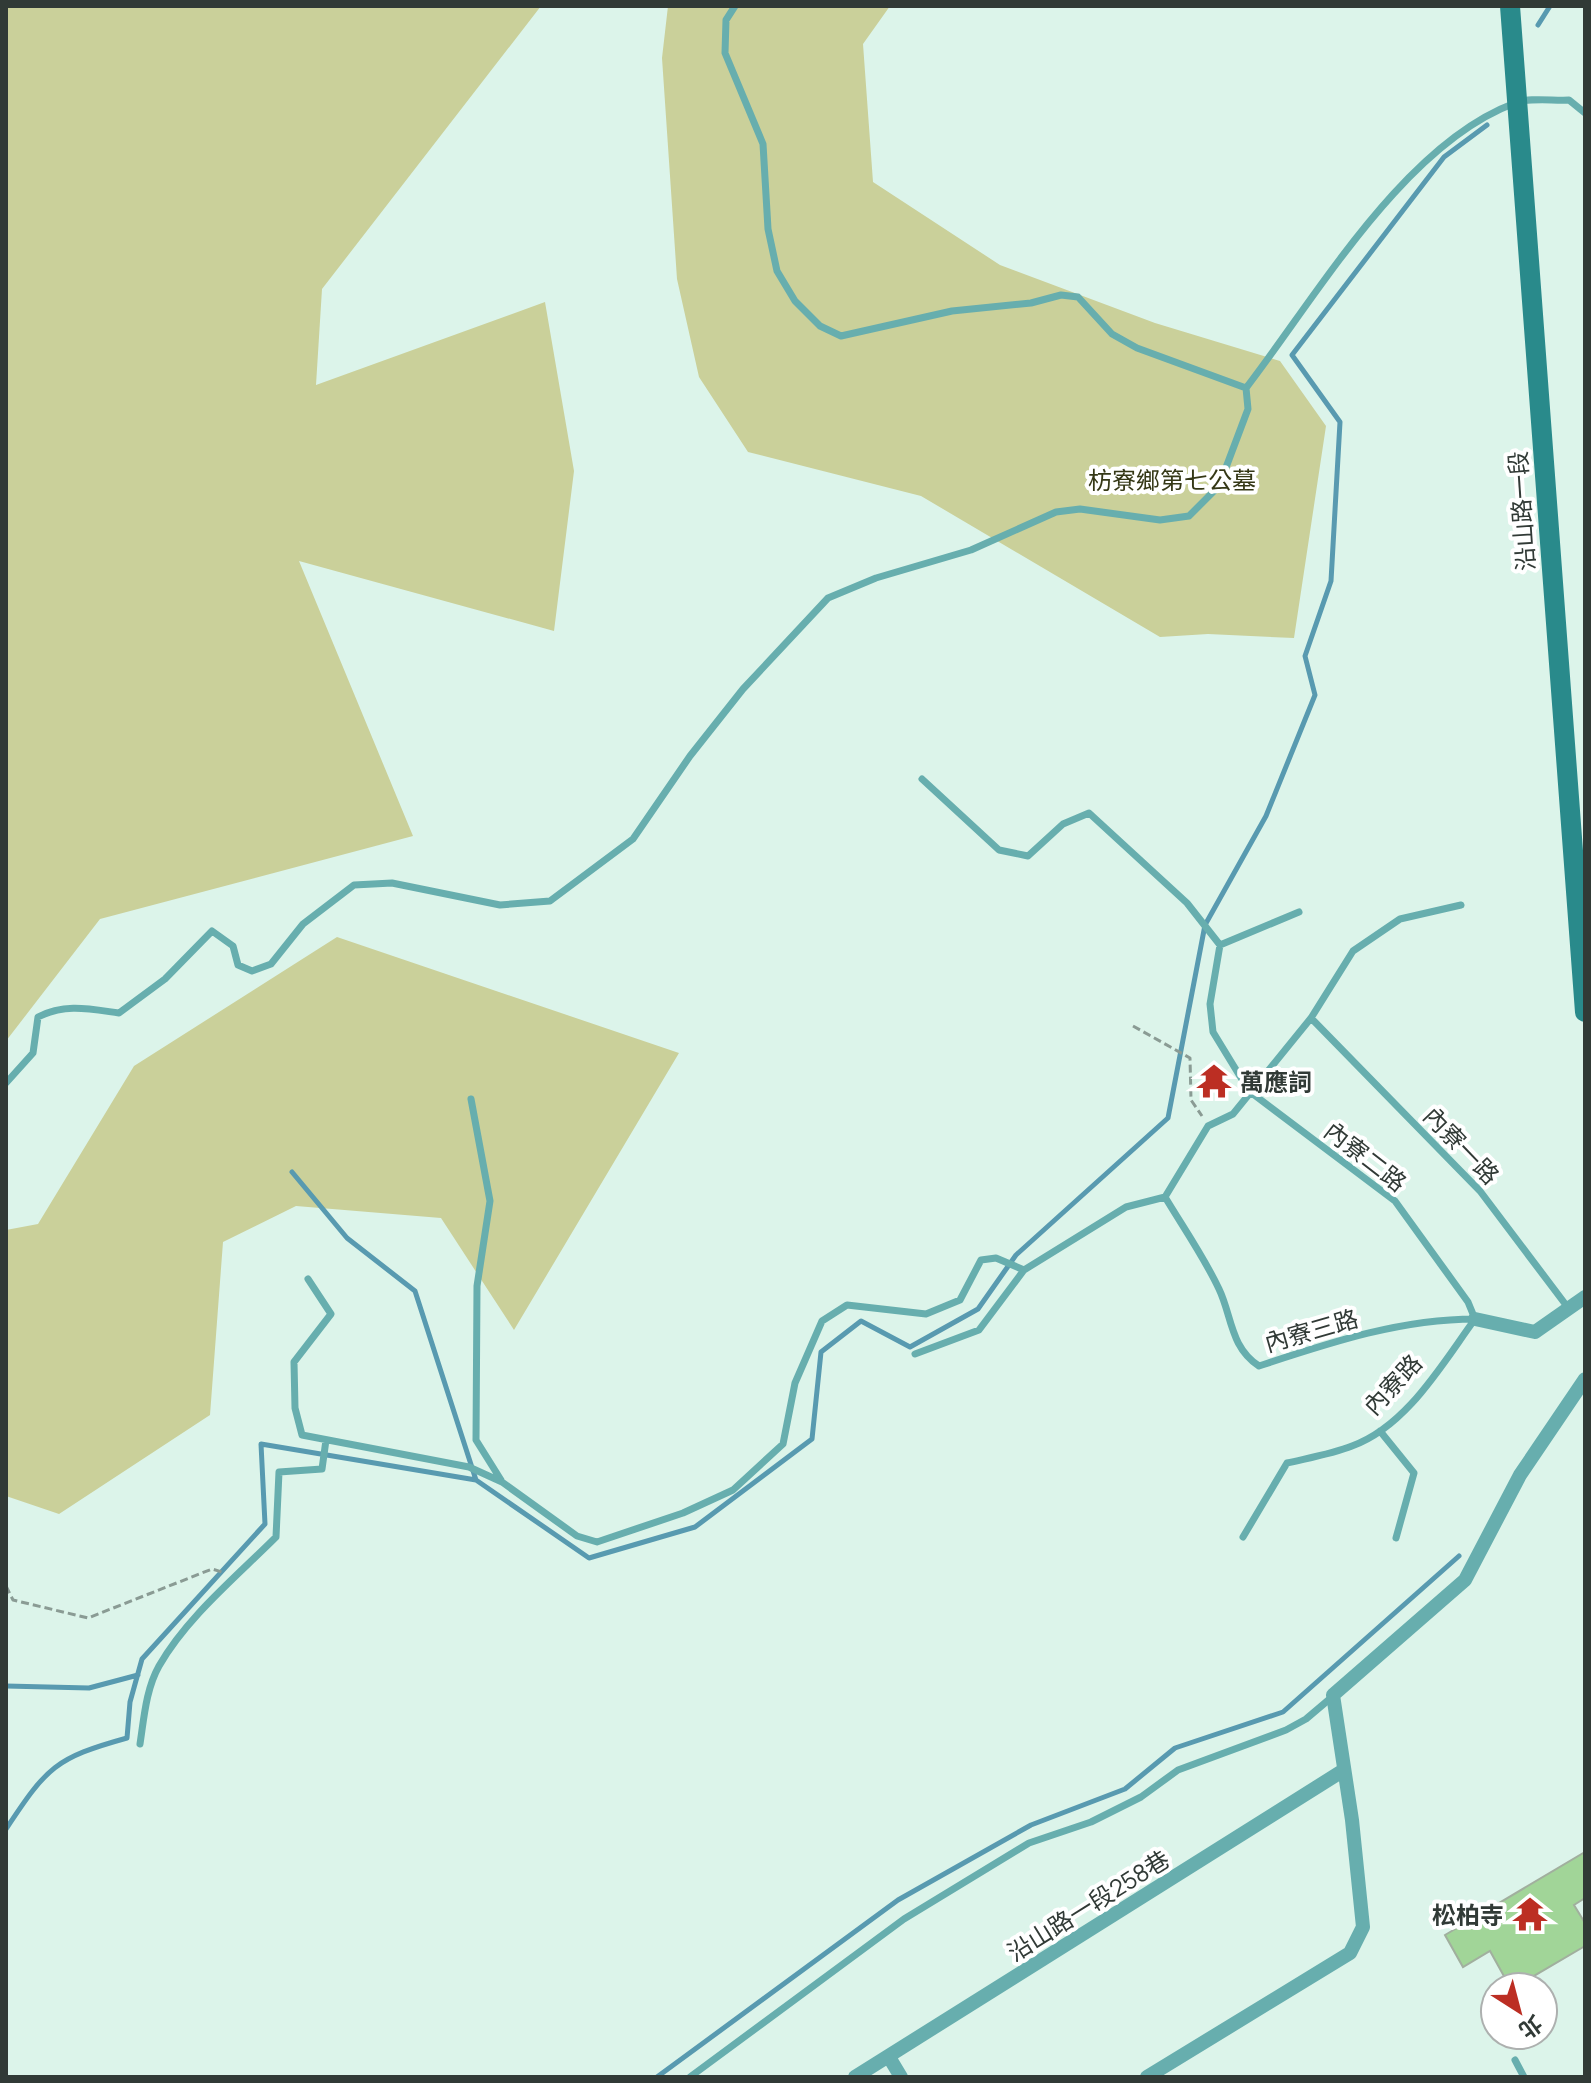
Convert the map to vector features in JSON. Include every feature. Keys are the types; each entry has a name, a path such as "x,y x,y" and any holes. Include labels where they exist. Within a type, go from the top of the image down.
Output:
{"main road":[{"name":"沿山路一段","path":"1510,6 1585,1008"}],"street":[{"path":"1475,1319 1535,1332 1570,1311 1585,1297"},
{"path":"1147,2077 1350,1953 1363,1927 1333,1695 1465,1580 1520,1475 1585,1379"},
{"name":"沿山路一段258巷","path":"855,2077 1344,1770"},
{"path":"889,2057 901,2077"}],"lane":[{"path":"735,6 726,20 725,53 763,144 768,229 777,271 795,301 820,326 841,336 952,311 1031,303 1061,295 1078,297 1112,334 1137,348 1246,388"},
{"path":"6,1083 33,1053 38,1017 52,1010 78,1007 119,1013 165,979 212,931 233,946 238,965 252,971 271,964 303,924 354,885 392,883 500,905 550,901 633,839 690,756 743,689 828,598 876,578 971,550 1056,512 1080,509 1160,520 1189,516 1219,486 1248,409 1246,388 1385,201 1448,139 1517,102 1569,100 1585,113"},
{"path":"922,779 999,850 1028,856 1063,824 1089,813 1195,914 1218,942 1299,912"},
{"path":"915,1354 979,1330 1023,1269 1126,1207 1165,1197 1208,1126 1233,1114 1311,1018 1353,951 1400,919 1461,905"},
{"name":"內寮二路","path":"1218,942 1210,1004 1213,1032 1249,1091 1395,1201 1468,1302 1475,1319"},
{"name":"內寮一路","path":"1311,1018 1480,1191 1570,1311"},
{"path":"471,1099 490,1201 477,1286 476,1440 502,1482"},
{"name":"內寮三路","path":"1165,1197 1221,1292 1227,1320 1248,1359 1259,1366 1335,1341 1392,1328 1475,1319"},
{"path":"308,1279 331,1314 294,1362 295,1408 302,1435 325,1445 469,1467 502,1482 577,1536 597,1542 683,1513 733,1490 783,1444 795,1383 822,1321 847,1305 926,1314 960,1300 981,1260 999,1260 1023,1269"},
{"name":"內寮路","path":"1243,1537 1287,1463 1353,1446 1380,1431 1421,1391 1475,1319"},
{"path":"1380,1431 1414,1473 1396,1538"},
{"path":"140,1744 147,1700 159,1666 200,1614 276,1537 279,1472 322,1469 325,1445"},
{"path":"690,2077 904,1919 1029,1843 1091,1822 1141,1797 1178,1770 1286,1730 1306,1719 1333,1695"},
{"path":"1515,2060 1524,2077"}],"path":[{"path":"1133,1026 1190,1058 1191,1100 1208,1126"},
{"path":"6,1586 13,1600 88,1618 212,1569"}],"green space":[{"path":"6,6 541,6 322,289 316,385 545,302 574,471 554,631 299,561 413,836 100,919 6,1041"},
{"name":"枋寮鄉第七公墓","path":"668,6 890,6 863,44 873,182 1000,265 1155,323 1280,361 1326,426 1294,638 1208,634 1160,637 921,496 748,452 699,377 677,279 662,58"},
{"path":"337,937 679,1053 514,1330 441,1218 296,1206 223,1242 210,1415 59,1514 6,1496 6,1230 38,1224 134,1066"}],"building":[{"name":"萬應詞","path":"1205,1069 1225,1072 1222,1092 1202,1090"},
{"name":"松柏寺","path":"1585,1852 1585,1898 1574,1905 1585,1923 1585,1946 1542,1971 1501,1971 1490,1951 1463,1967 1445,1935"}],"waterway":[{"path":"1538,25 1550,6"},
{"path":"6,1829 32,1791 55,1768 83,1752 127,1738 130,1702 142,1659 265,1524 261,1444 476,1480 589,1558 695,1527 812,1439 821,1352 861,1321 910,1347 978,1309 1016,1255 1168,1118 1205,925 1266,816 1315,695 1305,656 1331,581 1340,422 1292,355 1444,157 1487,125"},
{"path":"292,1172 347,1238 415,1291 476,1480"},
{"path":"657,2077 898,1900 1031,1825 1125,1789 1175,1748 1283,1712 1459,1556"},
{"path":"6,1686 89,1688 138,1675"}],"place":[{"name":"萬應詞","path":"1214,1081"},
{"name":"松柏寺","path":"1530,1914"}]}
